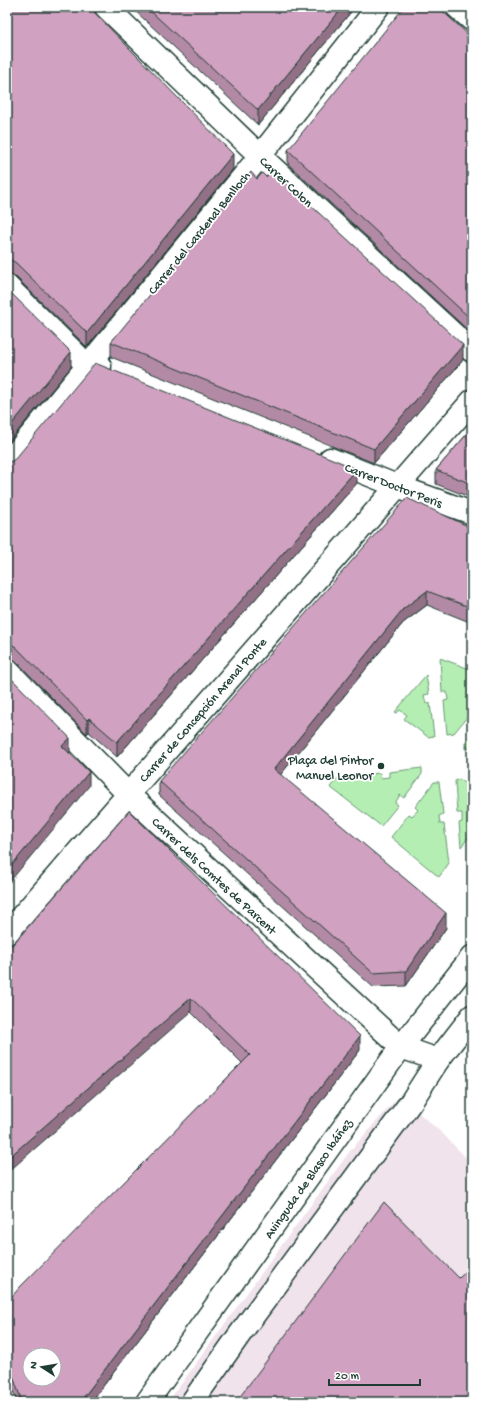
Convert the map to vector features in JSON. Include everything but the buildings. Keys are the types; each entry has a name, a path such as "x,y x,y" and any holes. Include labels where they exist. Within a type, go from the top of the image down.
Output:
{"street":[{"name":"Carrer Colon","path":"106,7 260,156 472,351"},
{"name":"Carrer del Cardenal Benlloch","path":"7,464 260,156 378,7"},
{"path":"458,7 472,20"},
{"path":"7,286 87,365 91,362 120,374"},
{"name":"Carrer de Concepción Arenal Ponte","path":"7,933 472,401"},
{"name":"Carrer Doctor Peris","path":"310,451 398,486 472,513"},
{"name":"Carrer dels Comtes de Parcent","path":"7,670 128,794 401,1047 438,1060"},
{"name":"Avinguda de Blasco Ibáñez","path":"147,1402 401,1047 472,957"},
{"path":"192,1402 240,1334 411,1102 438,1060 472,1016"}],"shaded area":[{"path":"399,1096 442,1133 472,1164 472,1402 168,1402 350,1151"}],"green space":[{"path":"440,658 472,670 472,703 469,707 472,711 454,733 447,734 444,701 448,700 447,692 442,692"},
{"path":"426,675 429,694 424,695 426,704 430,703 434,736 428,737 404,719 407,715 400,710 397,713 395,712"},
{"path":"472,733 472,748 465,749 465,743"},
{"path":"422,768 422,774 404,798 400,795 395,803 398,805 381,826 330,787 338,778 380,773 381,778 389,777 389,772"},
{"path":"460,779 472,789 472,833 461,847 459,823 462,822 462,813 457,813 455,781"},
{"path":"434,782 439,782 443,814 439,816 440,824 444,824 449,863 439,877 391,837 409,814 412,816 418,810 415,807"}],"place":[{"name":"Plaça del Pintor Manuel Leonor","path":"381,766"}]}
